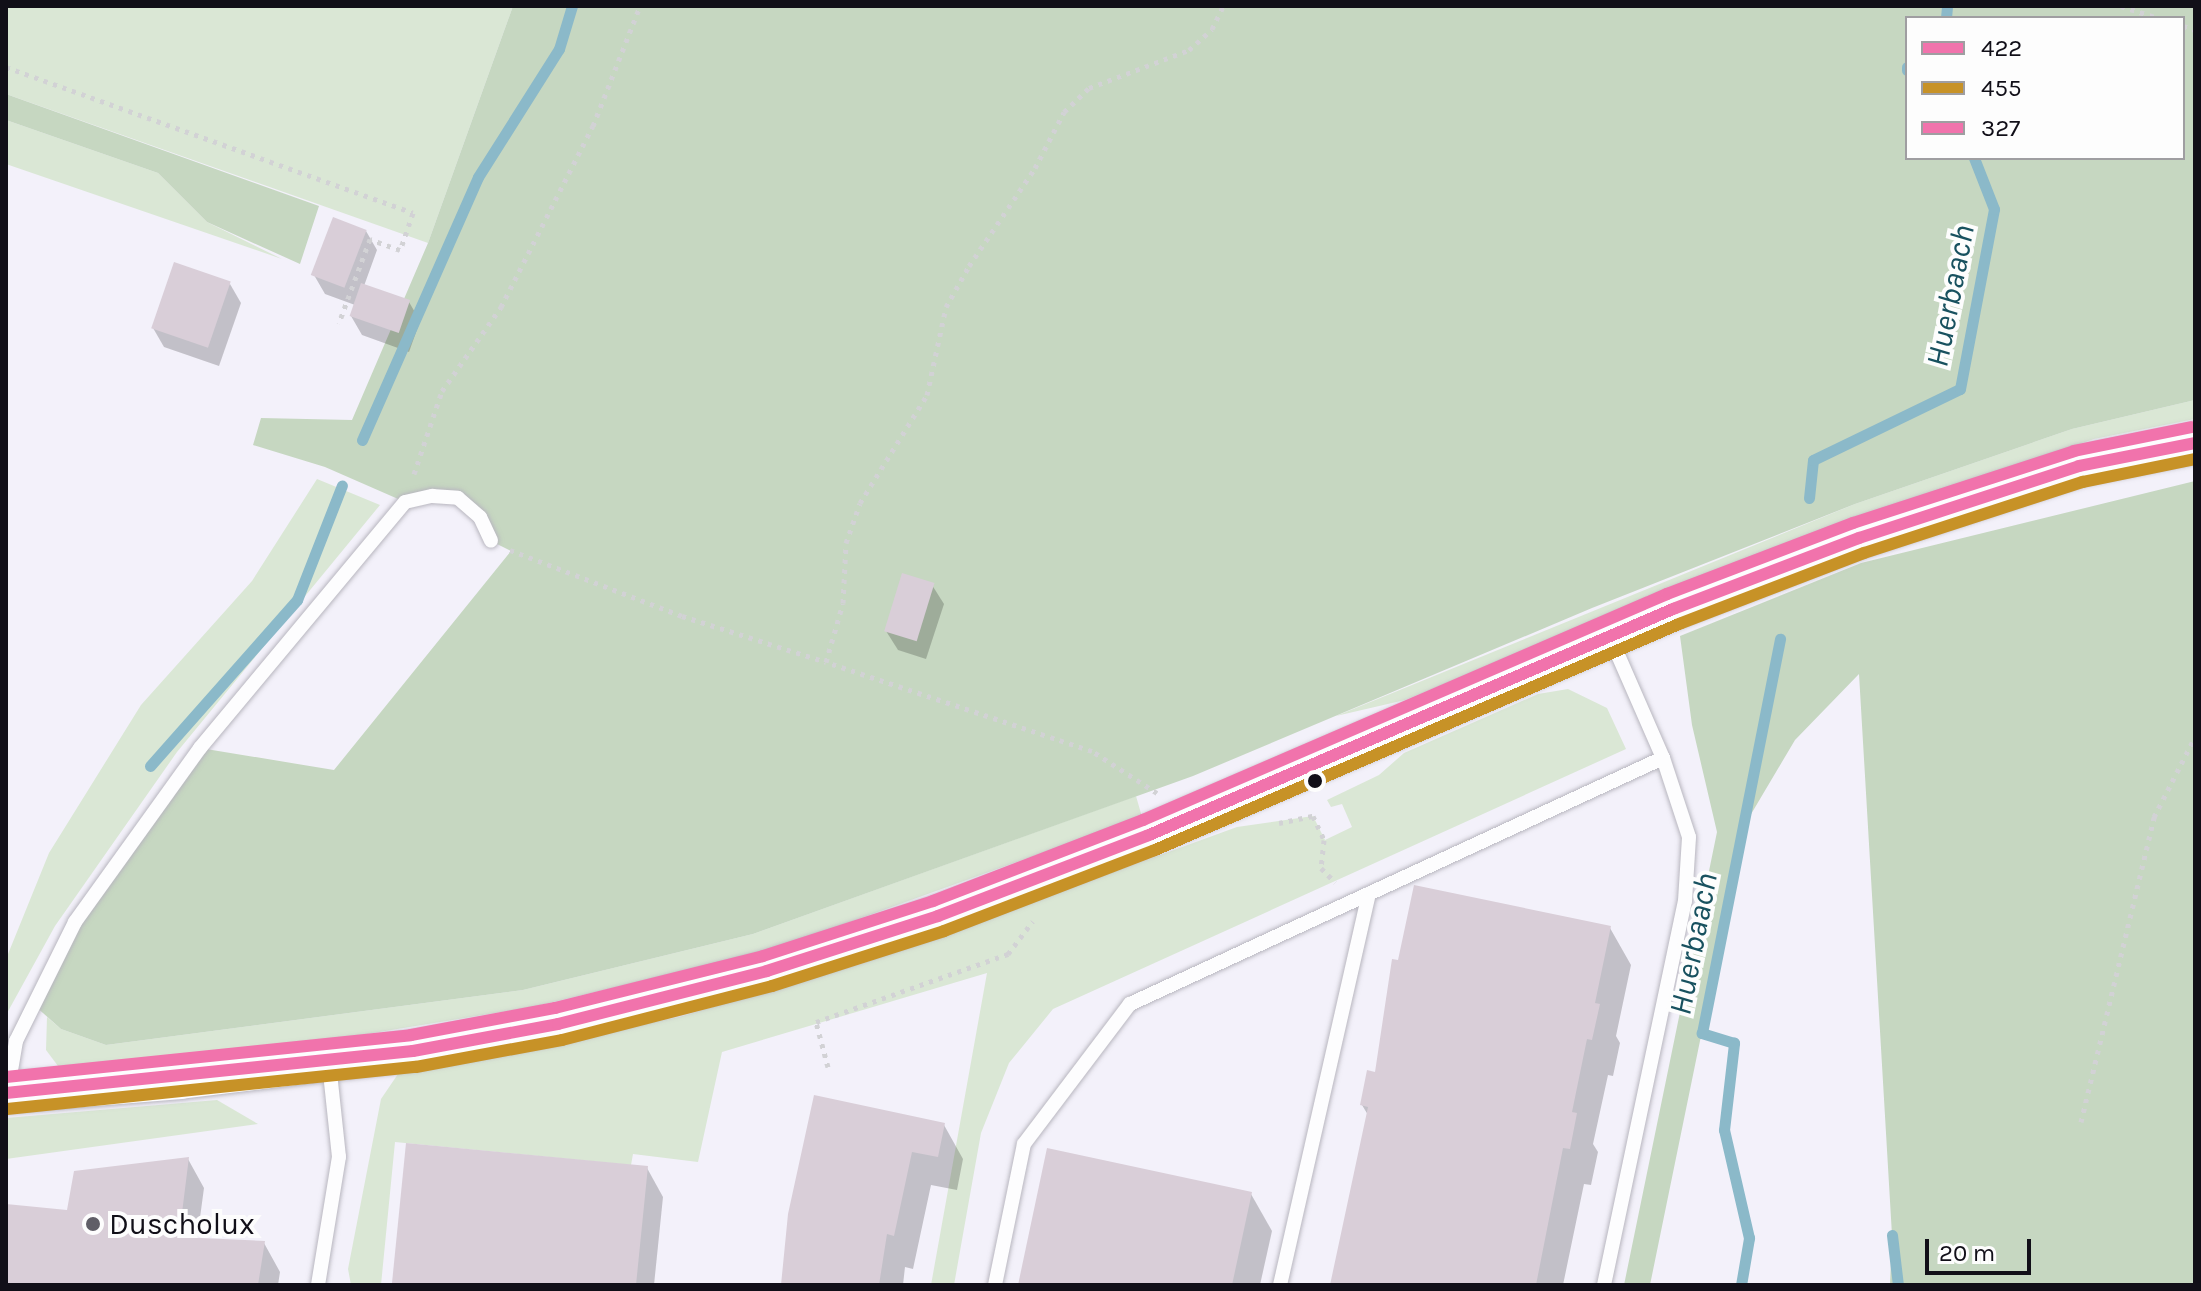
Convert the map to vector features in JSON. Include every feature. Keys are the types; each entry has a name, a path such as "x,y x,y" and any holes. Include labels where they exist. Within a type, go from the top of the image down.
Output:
{"main road":[{"path":"6,1093 329,1063 558,1024 767,971 938,916 1173,825 1610,635 1874,533 2079,466 2195,443"}],"lane":[{"path":"6,1093 16,1041 75,922 200,748 405,502 432,496 458,498 480,517 491,541"},
{"path":"1604,1285 1685,901 1689,837 1663,758 1610,635"},
{"path":"995,1285 1024,1144 1130,1004 1663,758"},
{"path":"1280,1285 1369,894"},
{"path":"318,1285 339,1157 329,1063"}],"path":[{"path":"405,502 442,391 501,307 593,126 640,6"},
{"path":"826,662 843,603 846,543 860,503 927,395 946,307 969,266 1035,168 1064,112 1089,88 1189,50 1212,29 1223,6"},
{"path":"2121,6 2153,16"},
{"path":"6,67 413,213 400,250 370,239 339,323"},
{"path":"491,541 682,616 1092,751 1163,796 1173,825"},
{"path":"2081,1122 2154,817 2195,737"},
{"path":"1267,825 1313,816 1324,840 1321,868 1332,875 1346,904"},
{"path":"828,1067 816,1022 1008,954 1037,917"}],"green space":[{"path":"6,6 513,6 428,243 6,94"},
{"path":"513,6 2195,6 2195,400 2072,429 1855,504 1592,608 1193,776 753,934 523,990 106,1045 61,1029 34,1005 75,922 200,748 334,770 511,551 491,541 458,498 405,502 325,467 253,445 261,418 352,420 428,243"},
{"path":"6,94 319,206 300,264 207,222 158,173 6,120"},
{"path":"6,120 158,173 207,222 282,259 6,164"},
{"path":"2195,400 2195,419 2094,439 1813,533 1405,700 1336,716 1855,504 2072,429"},
{"path":"317,479 380,505 177,752 55,926 6,1015 6,959 49,853 141,705 252,581"},
{"path":"2195,481 2195,1285 1890,1285 1892,1235 1859,674 1795,740 1744,826 1650,1285 1624,1285 1717,832 1692,725 1680,636 1861,563"},
{"path":"1568,689 1607,708 1626,749 1053,1009 1009,1063 981,1133 954,1285 931,1285 987,973 722,1052 698,1162 633,1154 631,1165 395,1142 381,1285 351,1285 348,1269 381,1099 398,1074 679,1017 861,964 1237,827 1313,816 1325,840 1352,827 1342,804 1331,807 1327,800 1379,775 1404,753 1538,694"},
{"path":"1136,796 1142,817 775,949 532,1007 318,1042 58,1066 46,1050 47,1017 61,1029 106,1045 523,990 753,934"},
{"path":"217,1100 258,1124 6,1159 6,1118"}],"building":[{"path":"333,217 367,230 344,288 311,275"},
{"path":"174,262 231,282 208,348 151,328"},
{"path":"361,283 410,300 399,333 350,316"},
{"path":"902,573 935,583 917,641 884,631"},
{"path":"1414,885 1611,926 1595,1003 1600,1004 1592,1040 1587,1039 1572,1112 1577,1113 1570,1149 1563,1148 1536,1285 1330,1285 1368,1107 1360,1105 1367,1070 1375,1072 1392,959 1398,960"},
{"path":"814,1095 945,1123 938,1157 912,1152 894,1236 887,1234 879,1285 781,1285 788,1214"},
{"path":"406,1143 648,1166 636,1285 392,1283"},
{"path":"1047,1148 1252,1192 1232,1285 1018,1285"},
{"name":"Duscholux","path":"189,1157 179,1237 265,1241 258,1285 6,1285 6,1204 67,1210 74,1171"}],"waterway":[{"path":"362,440 478,177 559,49 572,6"},
{"name":"Huerbaach","path":"1946,16 1947,6"},
{"name":"Huerbaach","path":"1809,498 1813,460 1960,389 1994,209 1975,160"},
{"path":"150,766 297,600 342,485"},
{"name":"Huerbaach","path":"1741,1285 1749,1238 1724,1130 1734,1043 1702,1033 1780,639"},
{"path":"1892,1235 1898,1285"}],"transit line":[{"name":"327","path":"6,1077 411,1035 555,1008 763,956 933,901 1143,820 1667,594 1853,523 2074,451 2192,427"},
{"name":"422","path":"6,1093 413,1051 558,1024 767,971 938,916 1149,835 1673,609 1859,538 2079,466 2195,443"},
{"name":"455","path":"7,1109 416,1067 562,1040 772,986 944,931 1155,850 1679,624 1864,553 2083,482 2195,459"}],"place":[{"name":"Duscholux","path":"93,1224"}]}
